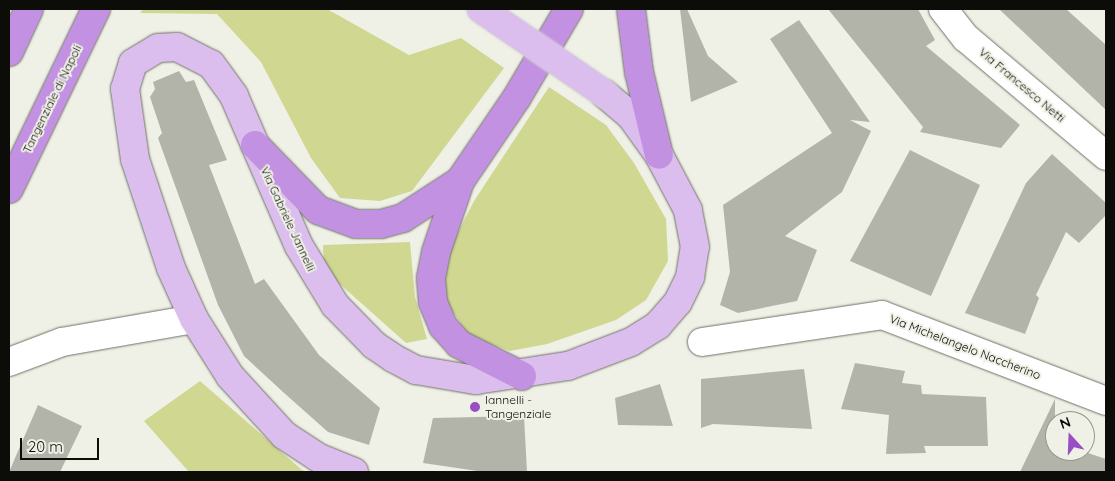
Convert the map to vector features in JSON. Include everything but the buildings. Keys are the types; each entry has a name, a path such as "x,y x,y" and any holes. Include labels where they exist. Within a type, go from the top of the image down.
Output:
{"highway":[{"path":"9,52 30,9"},
{"name":"Tangenziale di Napoli","path":"9,189 96,9"},
{"path":"522,376 458,344 443,326 433,302 431,278 436,252 460,181 516,99 569,9"},
{"path":"631,9 640,72 659,156"},
{"path":"255,145 318,210 356,224 381,224 403,218 460,181"}],"main road":[{"name":"Via Gabriele Jannelli","path":"354,472 319,458 284,435 230,376 194,319 171,268 136,160 125,89 133,64 158,48 177,47 195,53 223,77 318,282 374,345 416,370 446,377 476,380 522,376 568,366 631,342 658,325 678,302 690,278 695,247 688,210 659,156 631,116 605,94 481,9"}],"street":[{"name":"Via Francesco Netti","path":"943,9 966,38 1106,156"},
{"name":"Via Michelangelo Naccherino","path":"702,342 882,314 1106,401"},
{"path":"9,362 62,342 194,319"}],"green space":[{"path":"143,9 327,9 409,55 461,38 504,68 412,191 380,201 340,198 311,158 261,62 217,14 140,13"},
{"path":"549,87 606,125 634,163 666,219 668,261 646,300 616,320 547,344 510,351 470,337 444,299 442,275 450,248 474,201"},
{"path":"410,242 415,297 427,339 406,343 324,270 323,245"},
{"path":"200,381 302,470 307,472 189,472 144,421"}],"place":[{"name":"Iannelli - Tangenziale","path":"475,407"}]}
